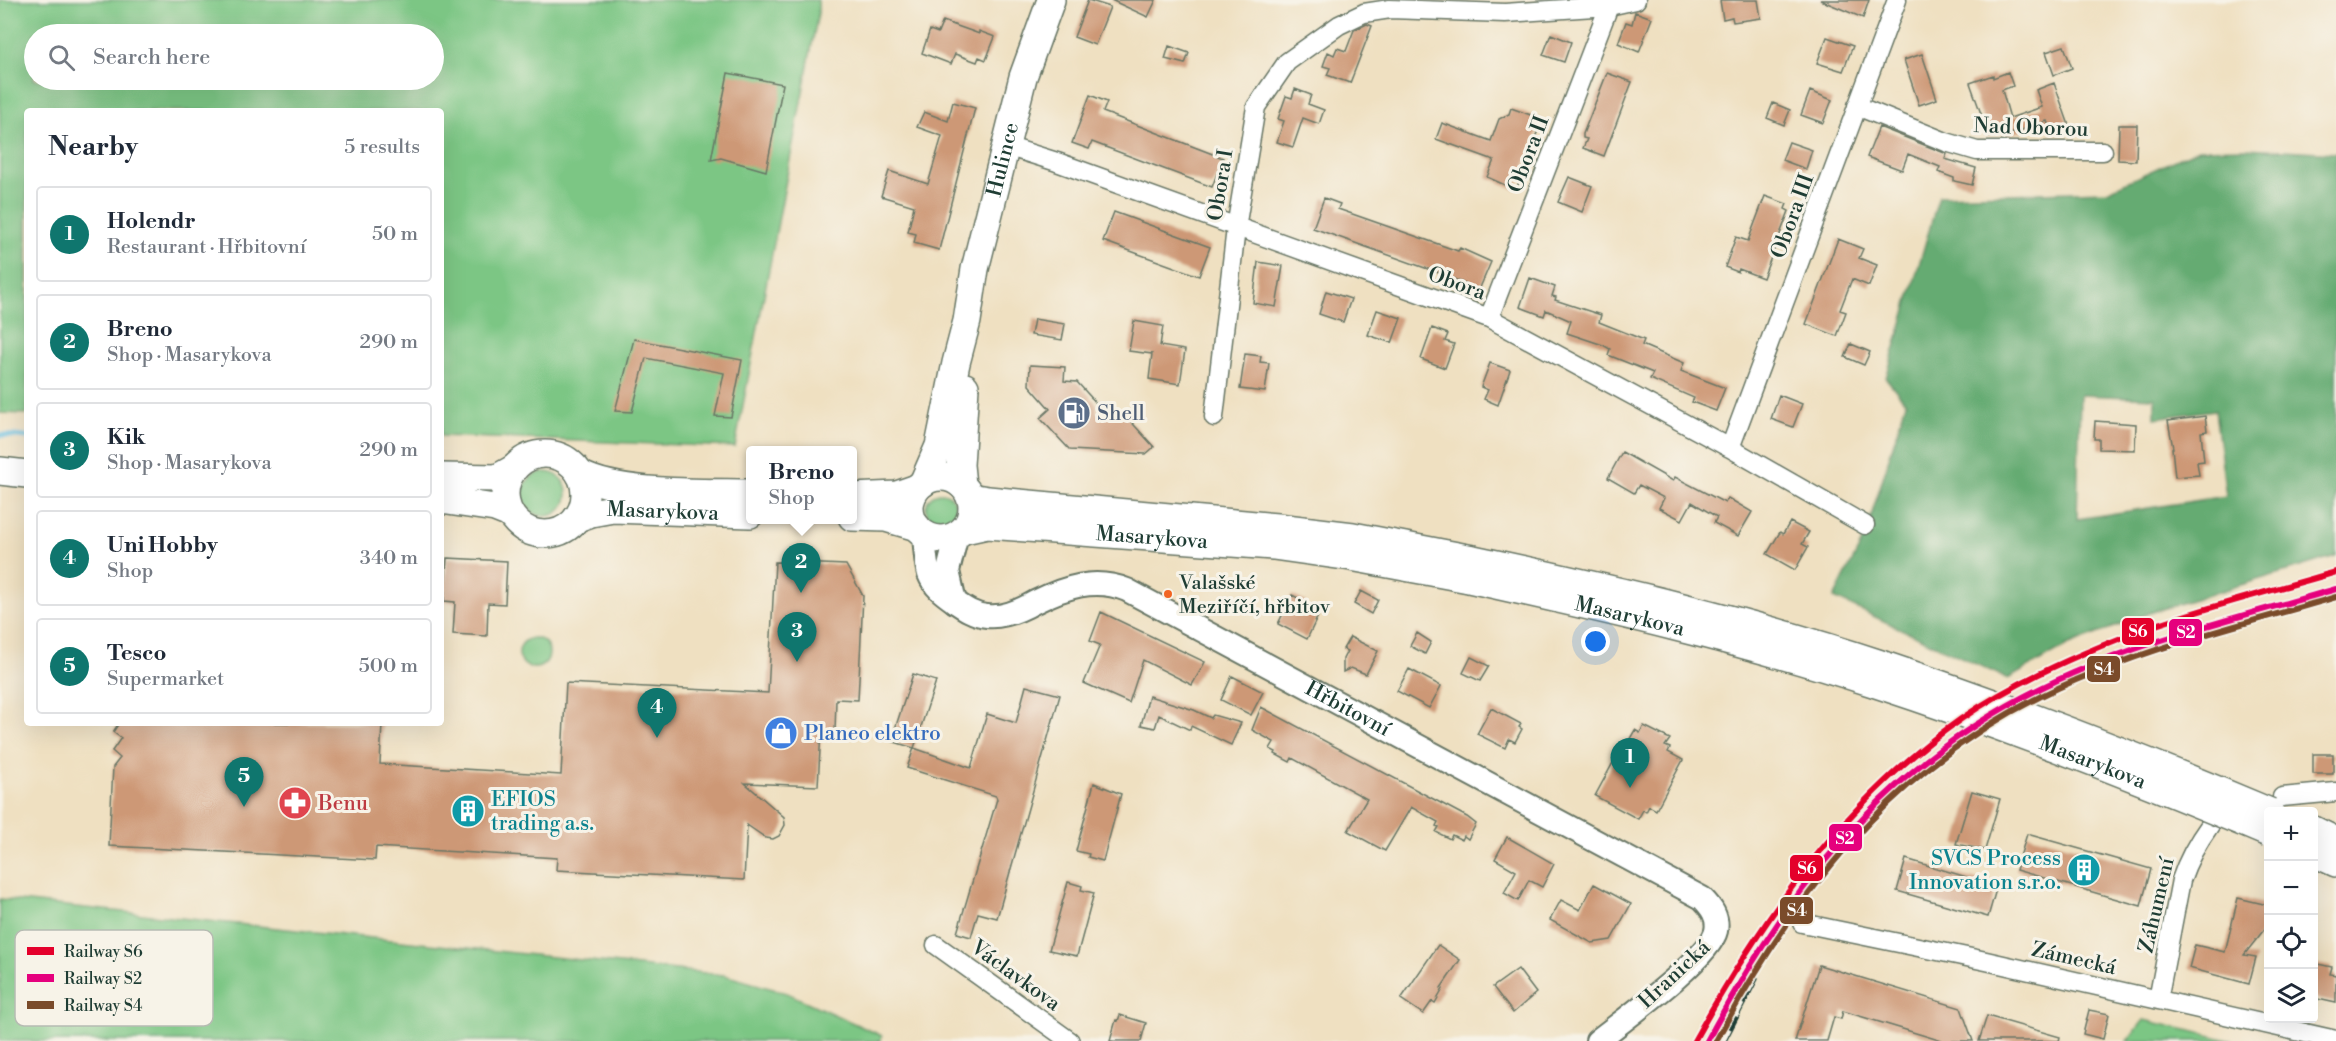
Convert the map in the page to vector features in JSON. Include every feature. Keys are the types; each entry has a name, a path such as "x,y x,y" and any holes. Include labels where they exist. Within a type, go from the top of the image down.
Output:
{"main road":[{"name":"Hulince","path":"920,486 939,446 967,321 975,269 1023,76 1051,0"},
{"name":"Hulince","path":"966,491 960,465 967,321"},
{"name":"Masarykova","path":"444,477 497,477 513,469 525,459 548,454 570,462 580,474 594,481 656,490 746,494"},
{"path":"0,460 24,460"},
{"path":"510,514 505,491 513,469"},
{"path":"0,471 24,474"},
{"name":"Masarykova","path":"577,518 585,496 580,474"},
{"path":"857,497 897,495 920,486 932,478 943,477 953,479 966,491 972,514 960,532 939,539 895,520 857,517"},
{"path":"920,486 910,504 912,520 920,530"},
{"name":"Masarykova","path":"966,491 1006,502 1353,536 1622,613 1751,646 1872,683 2027,736 2264,831"},
{"name":"Masarykova","path":"444,500 495,508 510,514 521,526 542,534 558,532 577,518 591,513 613,509 746,513"},
{"name":"Masarykova","path":"960,532 987,525 1273,546 1351,557 1471,569 1616,590 1757,627 1879,663 2034,716 2276,804"},
{"path":"2318,832 2336,841"},
{"path":"2318,855 2336,863"}],"street":[{"name":"Obora I","path":"1214,417 1236,228 1256,107 1287,62 1366,6 1506,13 1608,6 1636,0"},
{"name":"Obora III","path":"1730,448 1897,0"},
{"name":"Obora II","path":"1489,318 1608,6"},
{"name":"Nad Oborou","path":"1857,106 1946,142 1977,151 2103,152"},
{"name":"Obora","path":"1006,146 1057,162 1489,318 1730,448 1865,525"},
{"name":"Hřbitovní","path":"920,530 930,575 939,590 975,614 997,616 1083,585 1106,584 1127,590 1695,894 1713,910 1716,925"},
{"path":"955,602 948,571 960,532"},
{"path":"2276,804 2336,792"},
{"name":"Záhumení","path":"2158,1000 2181,880 2196,843 2210,825"},
{"name":"Zámecká","path":"1802,923 1986,961 2336,1040"},
{"name":"Hranická","path":"1597,1041 1692,963 1708,946 1716,933 1716,925"},
{"name":"Václavkova","path":"936,945 1070,1041"}],"green space":[{"path":"0,0 818,0 818,13 735,447 444,436 444,108 24,108 24,414 0,413"},
{"path":"2245,148 2336,153 2336,556 2149,613 2067,646 2008,679 1834,598 1865,536 1906,403 1886,378 1939,196 2107,191 2199,149","holes":["2080,395 2155,398 2155,418 2215,410 2226,496 2077,519"]},
{"path":"545,472 561,478 567,494 561,510 545,516 529,510 523,494 529,478"},
{"path":"941,493 947,494 955,502 955,514 947,522 941,523 935,522 927,514 926,508 927,502 935,494"},
{"path":"534,638 544,643 549,653 544,663 534,668 524,663 519,653 524,643"},
{"path":"0,899 724,975 787,993 882,1036 880,1041 0,1041"},
{"path":"2144,1020 2233,1041 2127,1041"}],"building":[{"path":"1088,0 1110,7 1095,45 1074,37"},
{"path":"1111,0 1156,0 1148,17"},
{"path":"1720,0 1758,0 1761,18 1733,22 1732,17 1723,19"},
{"path":"1820,0 1869,0 1863,18"},
{"path":"1635,12 1652,18 1639,52 1618,43 1626,22 1632,24"},
{"path":"943,21 979,34 979,31 995,37 986,60 979,57 977,62 955,54 951,64 922,53 930,30 938,33"},
{"path":"1367,24 1372,26 1350,83 1327,75 1330,68 1323,66 1328,52 1334,55 1337,48 1346,51 1354,30"},
{"path":"1551,34 1571,42 1564,62 1543,55"},
{"path":"1827,37 1853,46 1843,71 1817,63"},
{"path":"1169,46 1189,53 1185,64 1165,59"},
{"path":"2064,46 2072,68 2054,75 2046,52"},
{"path":"1922,54 1937,99 1919,105 1904,60"},
{"path":"2008,72 2013,86 2002,90 2010,118 2042,107 2036,90 2054,83 2070,128 2052,134 2047,121 2008,135 2006,129 1989,136 1970,83"},
{"path":"728,73 783,84 766,171 721,158 711,160"},
{"path":"1607,73 1632,82 1604,156 1583,148 1587,139 1583,138 1583,134"},
{"path":"1295,89 1311,95 1308,104 1324,110 1319,124 1303,118 1293,147 1277,142 1284,121 1278,119 1286,96 1292,98"},
{"path":"1810,91 1832,100 1823,123 1801,115"},
{"path":"1090,95 1107,102 1103,112 1223,158 1212,187 1092,142 1089,149 1072,143"},
{"path":"953,102 975,108 939,250 914,243 916,234 908,232 914,206 881,196 889,171 928,184 942,136 917,127 924,112 948,121"},
{"path":"1773,103 1790,110 1784,125 1767,118"},
{"path":"1511,108 1542,119 1516,190 1487,177 1494,160 1436,139 1442,123 1491,141 1499,119 1509,114"},
{"path":"2119,125 2137,125 2136,161 2118,160"},
{"path":"1879,127 1947,154 1945,159 1976,168 1972,185 1954,181 1954,178 1938,172 1940,167 1908,154 1902,170 1867,157"},
{"path":"1789,142 1812,150 1806,169 1782,160"},
{"path":"1569,177 1592,186 1582,212 1558,202"},
{"path":"1765,196 1787,204 1785,209 1789,211 1763,278 1739,269 1738,272 1725,267 1736,237 1748,241"},
{"path":"1324,198 1340,204 1338,209 1458,251 1460,248 1491,262 1479,290 1442,274 1313,228"},
{"path":"1114,212 1210,247 1199,276 1103,241"},
{"path":"1838,239 1863,249 1859,258 1877,265 1869,286 1852,279 1840,310 1846,312 1837,336 1806,324"},
{"path":"1258,262 1283,266 1276,307 1253,303"},
{"path":"1530,278 1555,287 1552,296 1556,297 1555,300 1601,315 1599,322 1644,340 1642,345 1684,363 1681,371 1725,388 1716,411 1692,402 1694,398 1650,379 1653,373 1608,355 1610,349 1603,345 1567,333 1571,321 1546,310 1544,316 1520,307"},
{"path":"1326,291 1351,299 1343,322 1319,314"},
{"path":"1377,310 1401,318 1392,343 1368,335"},
{"path":"1034,319 1065,324 1062,340 1031,335"},
{"path":"1134,321 1163,326 1160,346 1185,350 1180,384 1149,379 1152,354 1129,351"},
{"path":"1432,328 1448,334 1445,341 1454,344 1445,368 1421,359"},
{"path":"634,339 742,360 731,417 715,416 724,373 646,358 632,412 615,411"},
{"path":"1851,344 1870,352 1864,365 1845,357"},
{"path":"1245,354 1261,356 1260,362 1269,363 1265,392 1240,389"},
{"path":"1490,363 1510,370 1498,405 1484,399 1488,390 1481,387"},
{"path":"1030,365 1065,367 1064,381 1077,382 1097,404 1097,413 1125,415 1154,447 1146,454 1070,450 1040,418 1050,409 1029,385"},
{"path":"1779,395 1802,404 1793,427 1771,419"},
{"path":"2205,416 2207,431 2201,432 2204,461 2197,462 2199,475 2175,477 2168,421"},
{"path":"2095,421 2136,424 2135,450 2099,449 2099,439 2094,439"},
{"path":"1622,452 1673,481 1675,477 1725,503 1728,498 1752,512 1738,536 1714,523 1717,517 1692,502 1682,520 1659,508 1664,498 1639,485 1634,493 1608,478"},
{"path":"1790,522 1809,532 1802,544 1808,547 1795,570 1767,554 1780,532 1783,534"},
{"path":"447,558 507,561 505,604 488,603 487,636 453,634 455,602 444,601"},
{"path":"775,562 846,565 863,596 858,700 836,699 835,732 821,731 818,786 745,783 784,817 785,825 779,836 773,839 766,838 747,825 744,880 556,870 557,858 376,847 375,860 109,846 113,767 120,758 112,751 121,738 113,732 117,726 382,726 380,764 561,775 566,683 768,693"},
{"path":"1361,591 1378,600 1371,614 1354,604"},
{"path":"1292,595 1306,602 1303,608 1318,616 1307,639 1278,624"},
{"path":"1101,612 1205,662 1192,685 1143,660 1129,703 1084,683 1100,645 1090,641"},
{"path":"1417,633 1431,642 1425,654 1410,646"},
{"path":"1350,637 1378,651 1366,674 1351,668 1343,672 1343,659 1347,651 1343,649"},
{"path":"1471,657 1489,666 1480,681 1463,673"},
{"path":"1409,669 1441,686 1429,708 1397,691"},
{"path":"913,674 936,681 914,748 891,741"},
{"path":"1232,676 1263,692 1251,715 1221,700"},
{"path":"1026,686 1060,695 997,918 978,913 971,937 957,933 996,796 907,768 914,748 971,768 987,714 1016,723"},
{"path":"1149,696 1194,710 1211,718 1213,715 1241,723 1231,745 1191,726 1190,730 1159,715 1155,728 1141,725"},
{"path":"1261,707 1467,817 1476,824 1468,839 1464,836 1462,840 1452,835 1450,839 1436,832 1439,827 1436,826 1438,822 1411,807 1385,851 1348,831 1367,799 1292,758 1290,762 1275,754 1276,752 1270,749 1274,742 1252,730"},
{"path":"1491,708 1521,724 1519,727 1522,729 1515,742 1509,739 1505,748 1477,734"},
{"path":"1644,726 1670,739 1665,746 1670,748 1668,752 1683,760 1656,810 1649,806 1646,812 1643,810 1638,819 1595,796 1615,759 1617,761 1635,730 1640,733"},
{"path":"2313,754 2333,754 2333,774 2313,774"},
{"path":"1094,783 1121,794 1103,861 1076,851"},
{"path":"1972,791 2000,799 1985,850 1956,844"},
{"name":"SVCS Process Innovation s.r.o.","path":"2027,834 2151,869 2141,906 2016,870"},
{"path":"1507,837 1554,864 1542,887 1529,880 1518,901 1504,893 1516,871 1495,859"},
{"path":"1906,859 1997,886 1988,917 1897,891"},
{"path":"1068,882 1082,886 1081,890 1094,893 1077,956 1049,950"},
{"path":"1594,884 1631,904 1611,940 1592,943 1550,920 1561,900 1580,910"},
{"path":"2238,898 2264,904 2264,930 2244,955 2256,957 2249,984 2189,968 2195,945 2225,952"},
{"path":"1438,945 1460,960 1441,988 1443,989 1435,1003 1432,1001 1423,1014 1401,999"},
{"path":"2318,964 2332,967 2330,974 2336,975 2336,1003 2318,999"},
{"path":"1819,965 1961,1008 1973,1041 1942,1041 1843,1011 1841,1019 1834,1017 1827,1041 1795,1041"},
{"path":"1518,969 1536,993 1513,1013 1493,987"},
{"path":"2089,1010 2109,1014 2103,1039 2083,1034"},
{"path":"1120,1015 1146,1023 1141,1041 1110,1041 1116,1020 1118,1021"},
{"path":"1987,1016 2060,1037 2059,1041 1979,1041"}],"waterway":[{"path":"0,435 24,437"}],"railway":[{"path":"1723,1041 1755,979"}],"rail line":[{"name":"S6","path":"1694,1041 1720,995 1778,906 1843,824 1919,751 1961,719 2030,678 2128,635 2198,611 2336,572"},
{"name":"S2","path":"1707,1041 1780,920 1820,867 1864,817 1912,772 1965,732 2024,697 2120,654 2243,615 2336,589"},
{"name":"S4","path":"1716,1041 1751,980 1788,923 1827,870 1870,821 1918,777 1970,737 2028,703 2093,673 2183,641 2336,597"}],"place":[{"name":"Shell","path":"1074,413"},
{"name":"Breno","path":"801,593"},
{"name":"Valašské Meziříčí, hřbitov","path":"1168,594"},
{"name":"Kik","path":"797,662"},
{"name":"Planeo elektro","path":"781,733"},
{"name":"Uni Hobby","path":"657,738"},
{"name":"Holendr","path":"1630,788"},
{"name":"Benu","path":"295,803"},
{"name":"Tesco","path":"244,807"},
{"name":"EFIOS trading a.s.","path":"468,811"},
{"name":"SVCS Process Innovation s.r.o.","path":"2084,870"}]}
